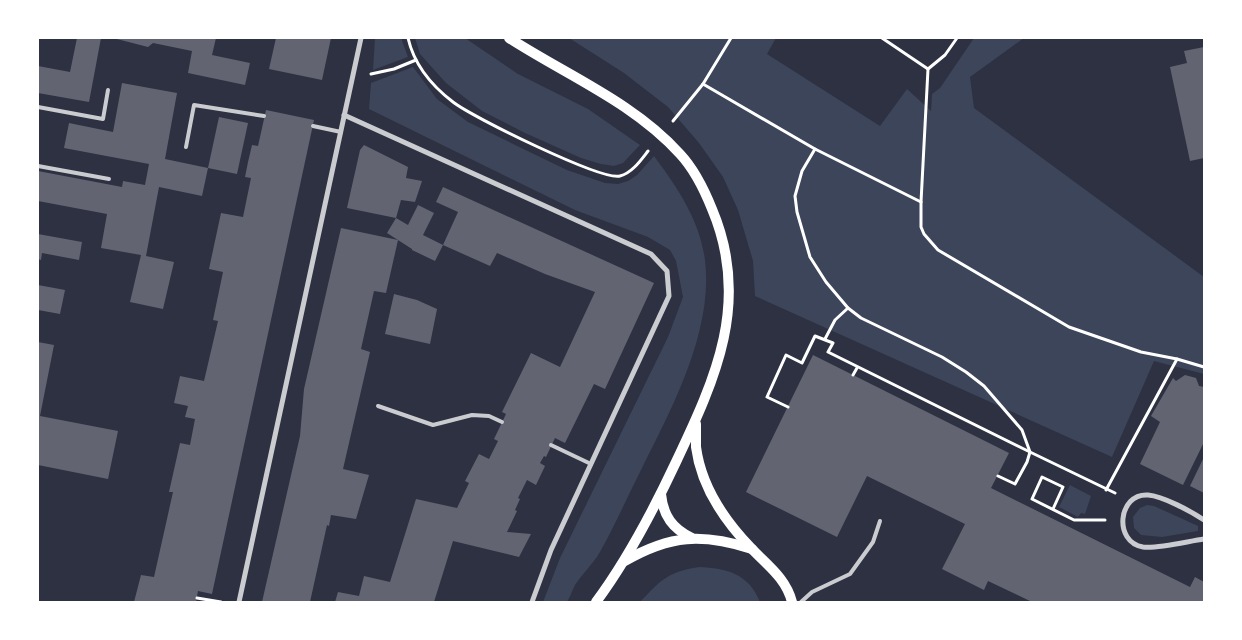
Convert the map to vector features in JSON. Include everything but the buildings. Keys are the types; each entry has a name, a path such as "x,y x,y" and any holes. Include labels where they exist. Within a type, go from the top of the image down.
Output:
{"main road":[{"path":"508,38 603,93 644,122 680,154 694,171 708,198 721,233 728,261 728,308 720,357 696,421 661,494 624,562 596,602"},
{"path":"696,421 696,447 703,474 723,514 785,584 792,602"},
{"path":"661,494 662,506 666,517 677,530 692,538"},
{"path":"624,562 646,549 692,538 712,539 752,549"}],"street":[{"path":"239,602 360,38"},
{"path":"344,115 651,254 667,271 669,296 551,550 532,602"},
{"path":"1204,520 1191,512 1149,495 1132,500 1126,507 1122,521 1126,535 1137,545 1144,547 1204,539"}],"lane":[{"path":"38,107 103,119 108,90"},
{"path":"186,147 194,105 264,116"},
{"path":"312,126 341,132"},
{"path":"38,166 108,179"},
{"path":"378,406 434,425 472,415 489,416 502,422"},
{"path":"551,445 591,464"},
{"path":"800,602 812,592 850,574 873,542 880,521"}],"path":[{"path":"408,38 416,60 438,88 468,112 488,123 584,167 609,176 619,177 628,173 640,161"},
{"path":"692,98 703,84 731,38"},
{"path":"882,38 928,69"},
{"path":"957,38 945,55 928,69 921,202 921,227 924,234 938,250 1069,327 1141,352 1204,366"},
{"path":"374,74 394,69 416,60"},
{"path":"703,84 815,149 921,202"},
{"path":"815,149 802,171 795,196 805,244 816,268 848,308 861,318 942,357 984,386 1022,430 1030,452 1016,484 998,476"},
{"path":"825,340 835,320 848,308"},
{"path":"788,407 767,397 786,355 802,363 815,336 833,343 828,352 857,368 1106,490 1132,500"},
{"path":"1106,490 1176,359"},
{"path":"853,375 857,368"},
{"path":"1053,509 1063,488 1042,477 1032,499 1074,520 1086,520"},
{"path":"197,598 222,602"}],"shaded area":[{"path":"375,38 401,38 408,57 373,70"},
{"path":"415,38 465,38 518,74 588,109 640,145 623,163 614,166 581,158 525,133 482,111 446,83 420,54"},
{"path":"569,38 776,38 767,54 880,126 907,89 931,111 932,94 940,88 974,38 1024,38 970,77 974,108 1204,277 1204,374 1154,361 1112,457 755,296 753,261 738,210 723,177 699,143 668,107 624,73"},
{"path":"413,67 437,99 468,122 567,170 605,183 618,184 628,181 637,175 654,156 686,205 698,231 705,260 706,287 703,315 687,371 664,425 610,533 597,556 575,585 567,602 543,602 560,558 668,337 683,297 676,261 670,250 648,237 575,210 369,109 371,83"},
{"path":"1070,485 1091,496 1085,514 1081,513 1078,517 1059,507"},
{"path":"1147,505 1154,506 1198,526 1198,531 1162,537 1141,535 1134,528 1133,517 1140,508"},
{"path":"699,567 719,569 736,574 750,585 760,602 640,602 665,578 679,571"}]}
